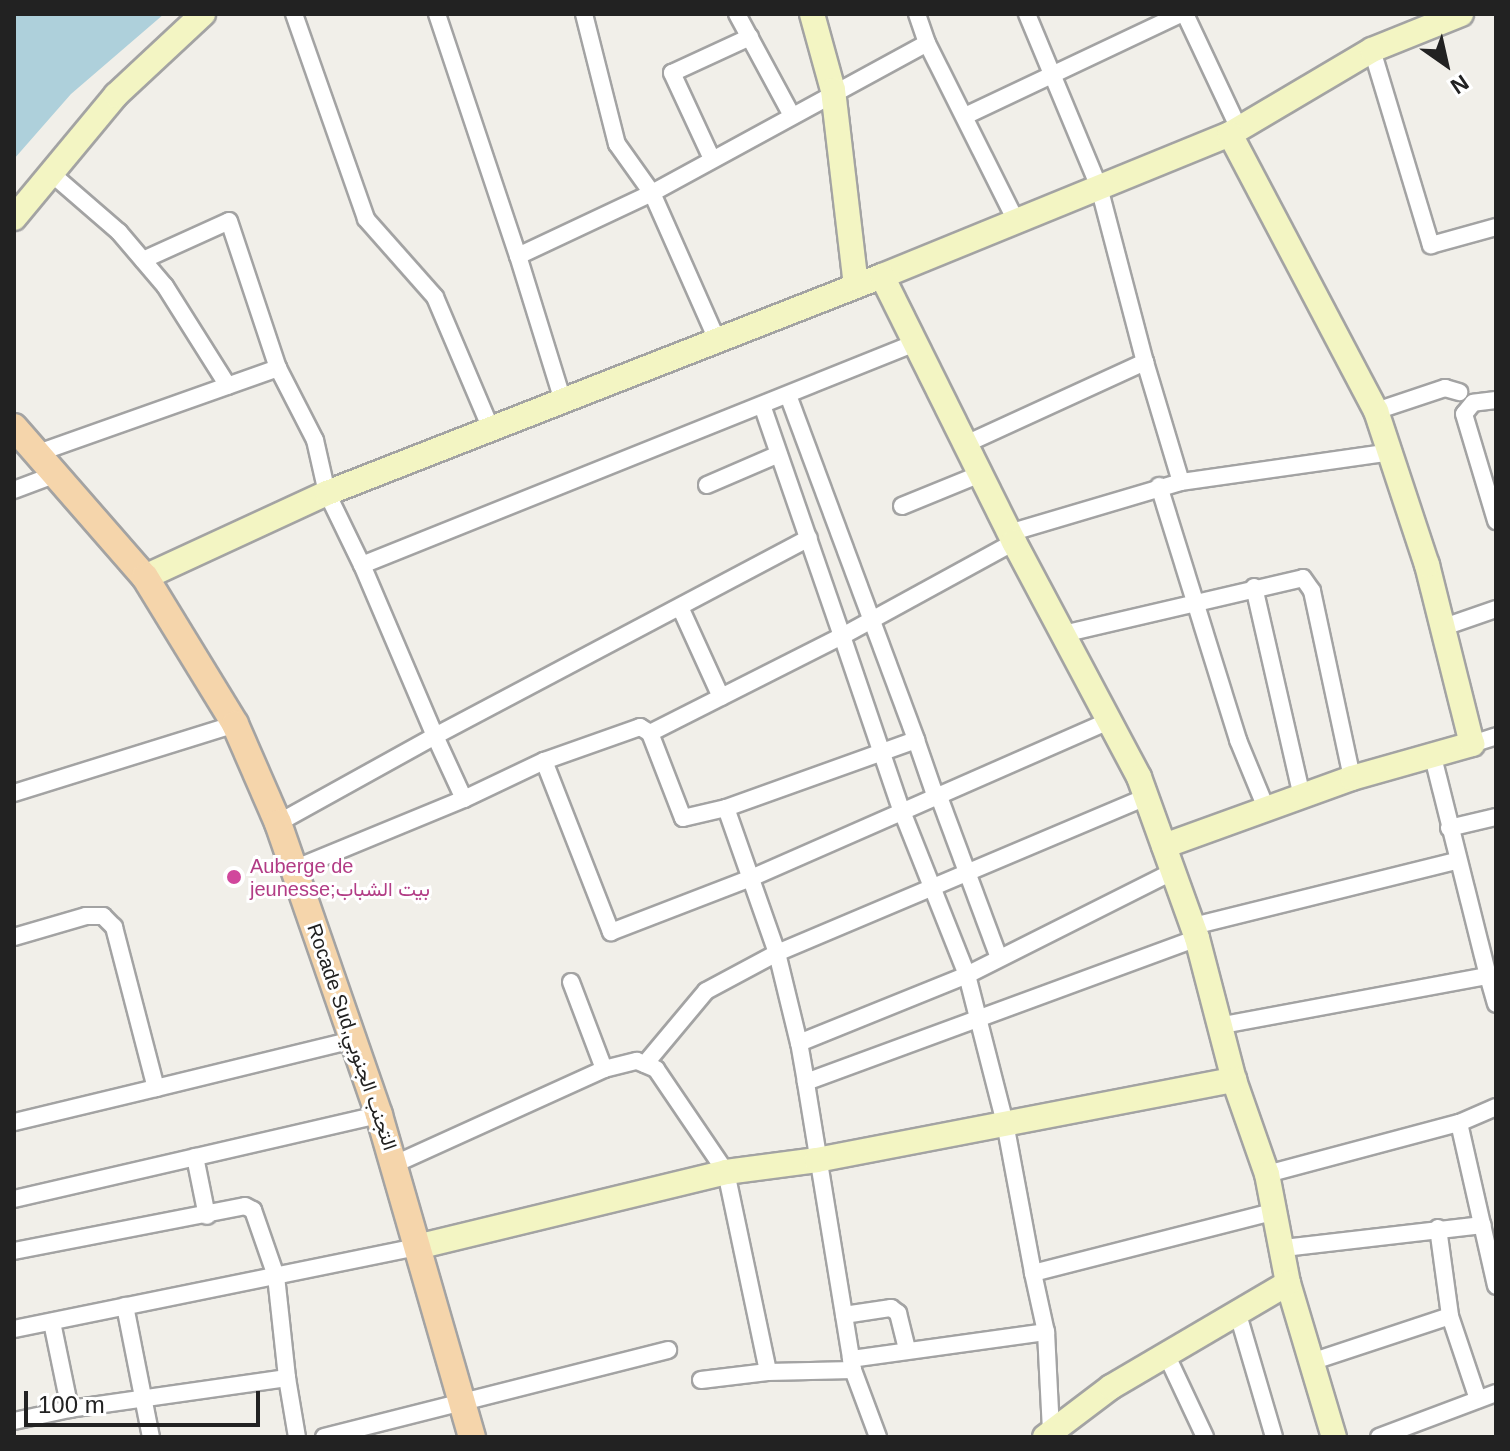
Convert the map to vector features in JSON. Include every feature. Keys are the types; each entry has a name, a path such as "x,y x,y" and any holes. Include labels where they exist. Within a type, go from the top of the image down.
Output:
{"main road":[{"name":"Rocade Sud,التجنب الجنوبي","path":"14,427 59,473 145,577 235,724 278,823 379,1115 421,1246 472,1437"}],"street":[{"path":"14,218 116,95 203,14"},
{"path":"294,14 366,219 435,297 491,429"},
{"path":"437,14 563,401"},
{"path":"584,14 617,144 652,193 717,340"},
{"path":"737,14 791,114"},
{"path":"812,14 833,90 856,286"},
{"path":"917,14 927,43 1016,221"},
{"path":"1027,14 1099,187 1145,362 1181,482"},
{"path":"965,116 1183,14 1234,132 1376,411 1444,627 1472,744"},
{"path":"145,577 327,493 882,276 1234,132 1372,50 1439,18 1461,14"},
{"path":"712,159 672,73 750,37"},
{"path":"518,256 652,193 833,90 927,43"},
{"path":"1372,50 1431,245 1496,227"},
{"path":"52,174 119,232 143,260 228,386"},
{"path":"143,260 229,221 278,368 315,440 327,493 362,565 464,799"},
{"path":"882,276 983,473 1011,538 1146,797 1195,932 1223,1025 1234,1080 1267,1174 1284,1248 1288,1283 1334,1437"},
{"path":"362,565 915,343"},
{"path":"968,443 1145,362"},
{"path":"38,453 278,368"},
{"path":"1376,411 1445,388 1459,392"},
{"path":"788,395 999,958"},
{"path":"1496,400 1473,403 1464,414 1496,521"},
{"path":"762,405 901,809 967,975 980,1020 1005,1123 1046,1332 1051,1435"},
{"path":"650,733 842,636 1011,538 1159,486 1391,452"},
{"path":"707,485 779,454"},
{"path":"14,490 59,473"},
{"path":"902,506 983,473"},
{"path":"1159,486 1266,808"},
{"path":"278,823 435,736 809,538"},
{"path":"1063,634 1297,577 1312,591 1352,778"},
{"path":"1254,587 1302,796"},
{"path":"680,607 721,697"},
{"path":"1444,627 1496,609"},
{"path":"544,761 611,932 751,878 901,809 1109,721"},
{"path":"14,793 235,724"},
{"path":"294,869 464,799 544,761 640,727 650,733 683,818 726,808 916,740"},
{"path":"1164,846 1352,778 1433,757 1496,736"},
{"path":"1433,757 1455,861 1492,976 1496,1004"},
{"path":"645,1064 706,991 777,953 1146,797"},
{"path":"726,808 777,953 799,1043 852,1364 875,1436"},
{"path":"1449,828 1496,817"},
{"path":"806,1082 980,1020 1195,932 1455,861"},
{"path":"799,1043 967,975 1172,872"},
{"path":"14,937 86,916 103,916 114,927 156,1088"},
{"path":"1223,1025 1492,976"},
{"path":"571,982 604,1069"},
{"path":"14,1122 353,1040"},
{"path":"395,1164 604,1069 637,1061 656,1069 726,1172 768,1372"},
{"path":"14,1329 421,1246 726,1172 817,1160 1234,1080"},
{"path":"1267,1174 1459,1123 1496,1107"},
{"path":"14,1199 379,1115"},
{"path":"1459,1123 1496,1286"},
{"path":"195,1157 207,1216"},
{"path":"14,1251 207,1216 245,1206 253,1210 276,1276 297,1437"},
{"path":"1033,1273 1276,1211"},
{"path":"1284,1248 1483,1225"},
{"path":"1438,1228 1450,1316 1478,1399"},
{"path":"1051,1435 1166,1354 1288,1283"},
{"path":"125,1306 151,1437"},
{"path":"844,1315 891,1308 898,1313 907,1348"},
{"path":"1237,1311 1274,1437"},
{"path":"1311,1362 1450,1316"},
{"path":"52,1322 70,1409"},
{"path":"701,1380 852,1364 907,1348 1046,1332"},
{"path":"324,1437 668,1350"},
{"path":"1166,1354 1205,1437"},
{"path":"14,1421 70,1409 287,1378"},
{"path":"1387,1436 1496,1393"}],"water":[{"path":"14,14 164,14 71,94 14,159"}],"place":[{"name":"Auberge de jeunesse;بيت الشباب","path":"234,877"}]}
